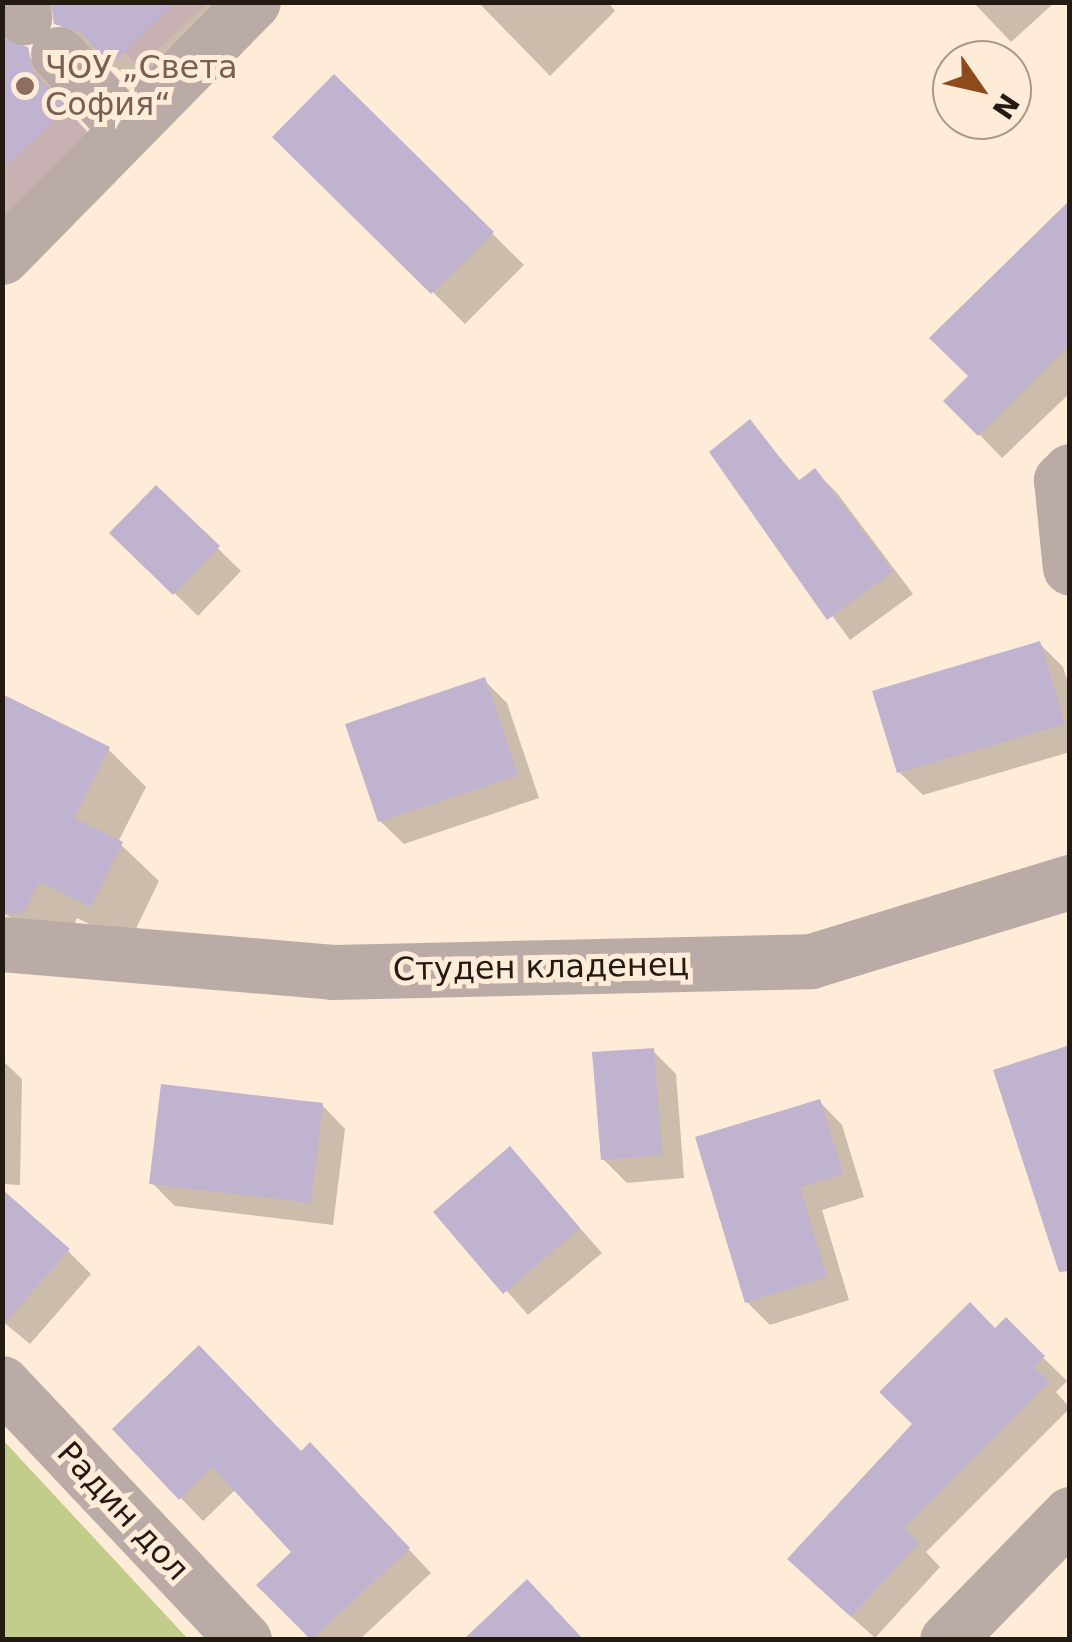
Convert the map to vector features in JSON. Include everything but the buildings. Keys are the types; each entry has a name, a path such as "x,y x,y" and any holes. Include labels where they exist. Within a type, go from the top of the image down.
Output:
{"street":[{"path":"2,257 253,2"},
{"path":"31,25 127,129"},
{"path":"1070,472 1061,480 1070,568"},
{"name":"Студен кладенец","path":"2,944 333,972 811,961 1070,882"},
{"name":"Радин дол","path":"2,1383 244,1640"},
{"path":"948,1640 1070,1514"}],"shaded area":[{"name":"ЧОУ „Света София“","path":"77,3 207,3 139,68"},
{"name":"ЧОУ „Света София“","path":"3,39 91,132 3,223"}],"green space":[{"path":"3,1440 188,1639 3,1639"}],"place":[{"name":"ЧОУ „Света София“","path":"25,86"}]}
